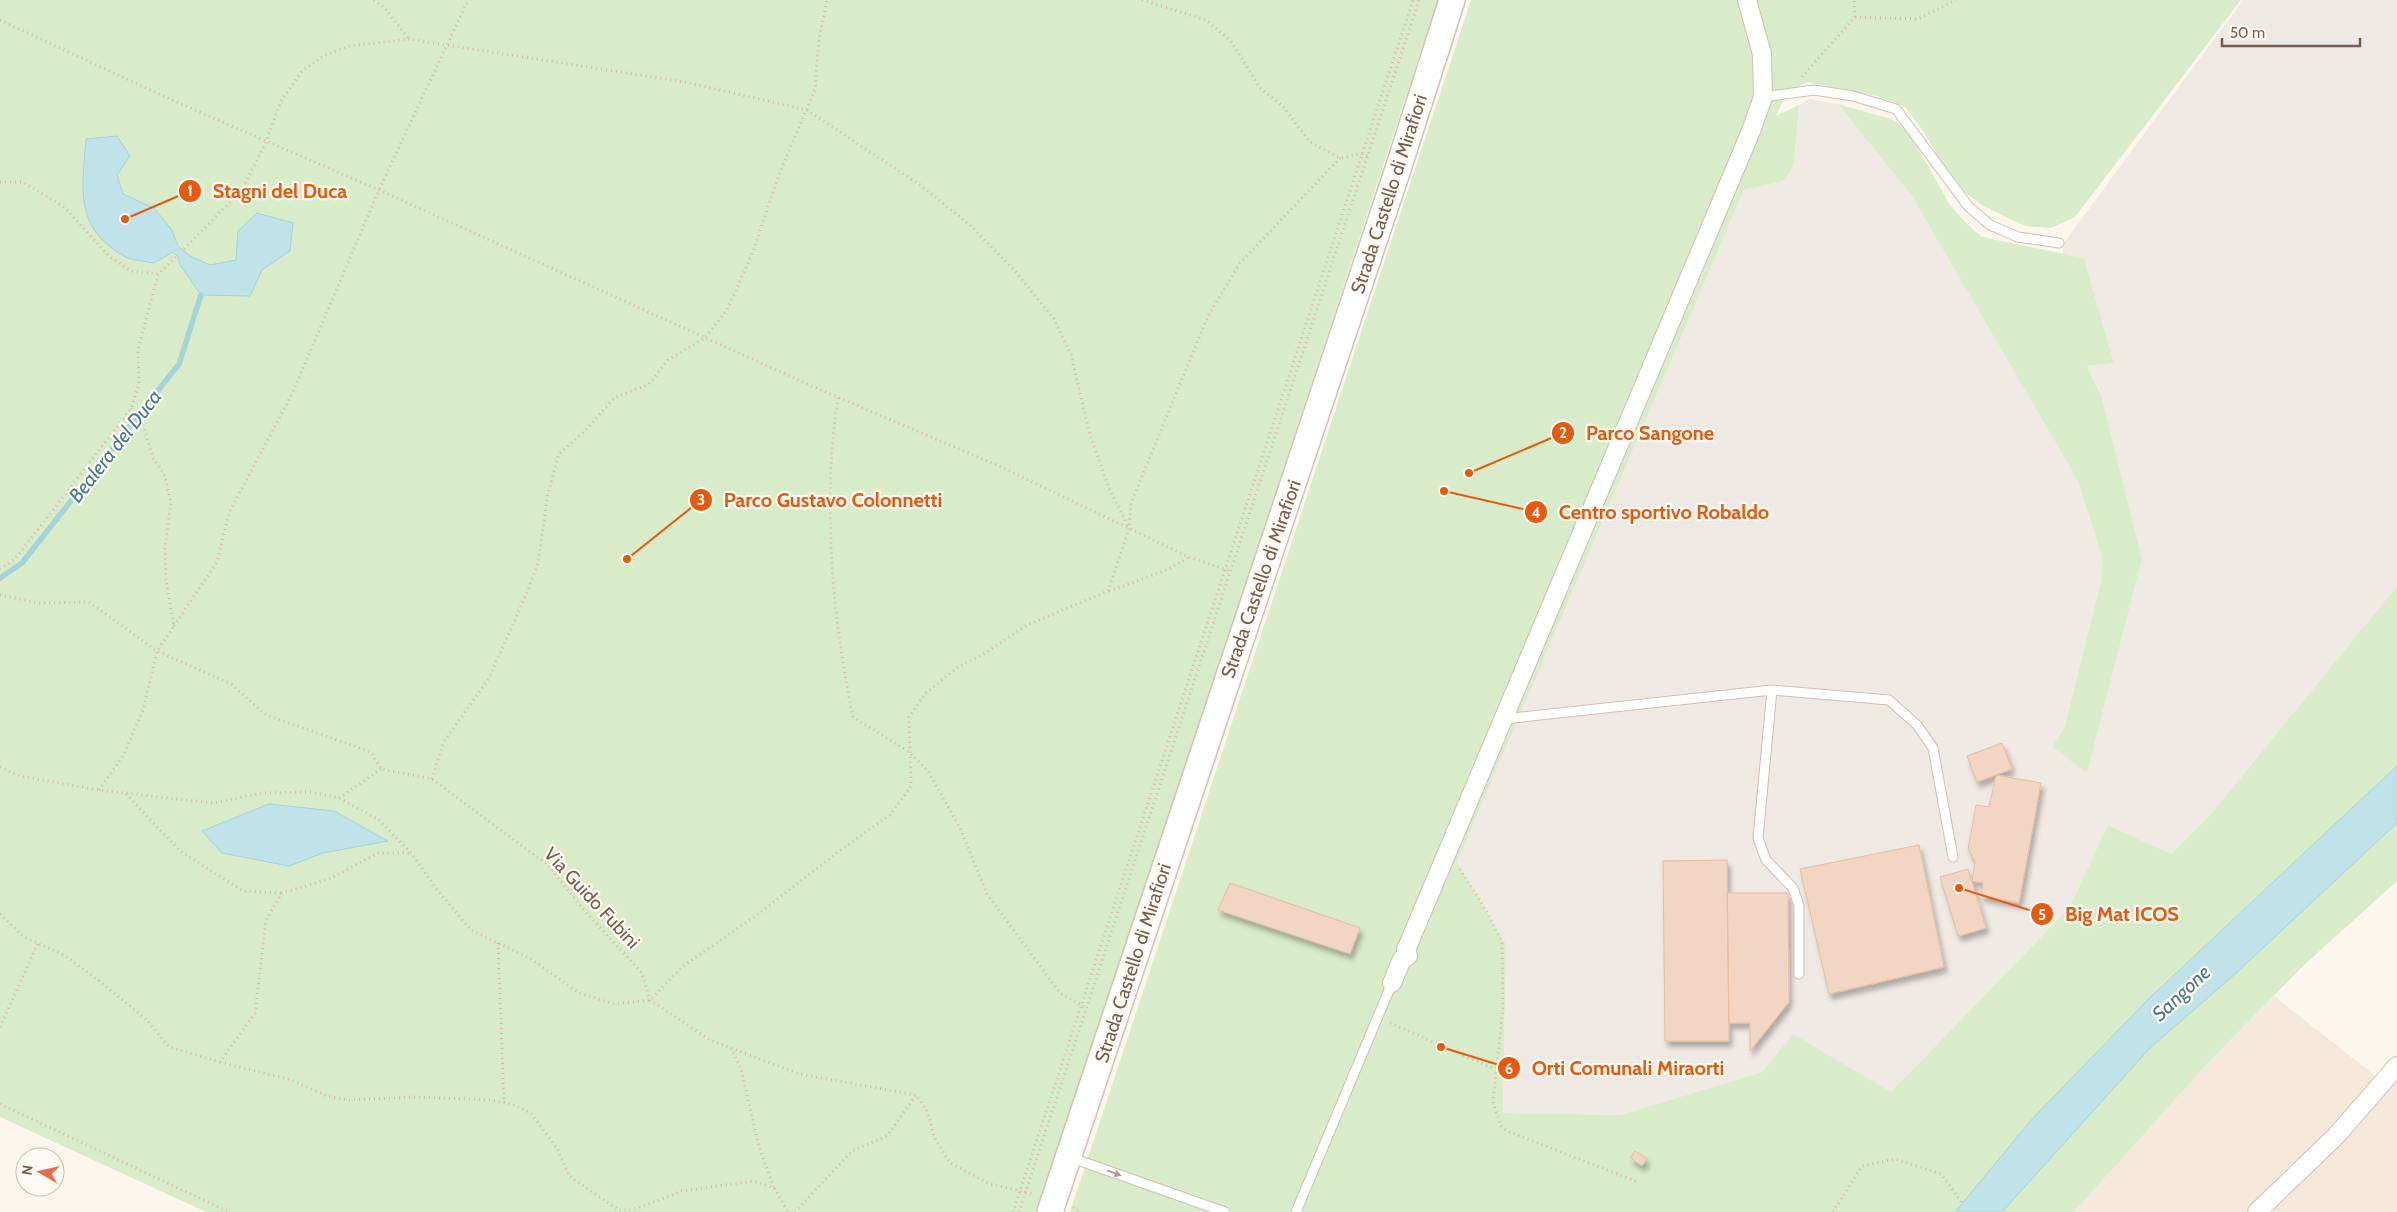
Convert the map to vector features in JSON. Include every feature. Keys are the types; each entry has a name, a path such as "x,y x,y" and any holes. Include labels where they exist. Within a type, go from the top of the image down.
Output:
{"street":[{"name":"Strada Castello di Mirafiori","path":"1052,1206 1395,178 1452,0"},
{"path":"1392,983 1752,131 1763,97 1762,54 1747,0"},
{"path":"2257,1212 2336,1136 2397,1066"}],"lane":[{"path":"1763,97 1814,90 1841,94 1896,109 1968,206 1990,225 2018,237 2059,243"},
{"path":"1504,719 1772,690 1889,700 1917,725 1933,748 1953,857"},
{"path":"1772,690 1758,838 1766,860 1793,888 1798,905 1798,974"},
{"path":"1296,1212 1392,983"},
{"path":"1068,1157 1225,1212"}],"path":[{"path":"374,0 384,7 408,38"},
{"path":"98,790 123,756 143,710 158,651 217,562 229,513 292,394 378,190 468,0"},
{"path":"432,779 443,743 489,678 528,590 538,564 548,493 559,454 587,429 614,398 649,384 668,360 705,338 727,310 753,252 778,177 815,89 820,38 827,0"},
{"path":"1142,0 1206,20 1231,42 1260,88 1283,106 1310,142 1340,158"},
{"path":"1013,1212 1413,0"},
{"path":"1019,1212 1419,0"},
{"path":"1786,94 1855,17 1854,0"},
{"path":"1855,17 1918,19 1956,0"},
{"path":"0,20 174,101 378,190 838,398 999,466 1189,557 1230,571"},
{"path":"184,249 241,191 266,140 281,101 302,71 325,55 350,46 408,38 685,82 807,110 920,185 970,225 1016,272 1054,319 1071,355 1090,435 1109,488 1129,529"},
{"path":"1108,591 1129,529 1131,503 1208,316 1240,263 1340,158 1362,154 1368,156"},
{"path":"0,182 23,182 64,207 109,256 131,271 158,274"},
{"path":"0,569 15,559 131,408 139,384 138,349 158,274 176,256"},
{"path":"838,398 831,439 831,505 836,613 852,718 909,752 928,771 960,828 987,894 1060,993 1086,1008"},
{"path":"131,408 142,422 153,458 164,474 171,502 165,549 166,580 174,626"},
{"path":"0,767 20,776 98,790 213,803 263,793 311,792 339,798 379,820 411,853 438,891 471,930 531,960 579,993 614,1004 650,1000 683,966 756,915 890,815 911,786 909,717 926,693 957,668 987,652 1027,625 1108,591 1167,570 1189,557"},
{"path":"0,595 39,603 89,602 158,651 231,684 266,715 371,752 382,769 339,798"},
{"name":"Via Guido Fubini","path":"382,769 432,779 548,865 584,910 642,973 650,1000"},
{"path":"125,793 180,851 243,891 282,893 329,879 378,853 411,853"},
{"path":"1444,859 1460,869 1487,912 1502,944 1503,1007 1493,1102 1501,1126 1507,1131 1638,1182"},
{"path":"220,1062 255,1013 266,920 282,893"},
{"path":"0,914 24,937 64,955 105,986 148,1020 169,1047 291,1080 327,1096 348,1100 415,1097 489,1100 504,1102 531,1113 558,1150 569,1176 620,1211 638,1208 682,1191 753,1181 774,1188"},
{"path":"0,1026 38,943"},
{"path":"498,943 504,1102"},
{"path":"650,1000 710,1040 799,1074 916,1096 928,1112 934,1137 950,1163 990,1184 1020,1190 1052,1206"},
{"path":"1378,1018 1495,1069"},
{"path":"730,1048 741,1070 759,1147 774,1188 788,1212"},
{"path":"795,1212 852,1152 887,1136 916,1096"},
{"path":"0,1104 229,1212"},
{"path":"1833,1212 1862,1166 1895,1159 1941,1174 1962,1203"}],"shaded area":[{"path":"2243,0 2397,0 2397,586 2211,814 2171,854 2108,825 2069,908 1891,1092 1793,1035 1762,1072 1620,1115 1503,1113 1506,944 1457,862 1744,190 1784,181 1794,165 1799,105 1809,99 1838,104 1911,195 2078,481 2102,557 2101,581 2064,728 2052,747 2087,772 2142,559 2099,389 2087,366 2114,363 2084,259 2063,254 2063,244"},
{"path":"2274,996 2383,1082 2397,1069 2397,1212 2276,1212 2272,1209 2268,1212 2074,1212 2207,1064"}],"green space":[{"path":"0,0 1438,0 1038,1212 206,1212 0,1117"},
{"path":"1471,0 2241,0 2075,217 2051,228 2025,226 1983,206 1962,190 1940,161 1924,132 1905,107 1881,97 1807,82 1786,94 1776,116 1799,105 1794,165 1784,181 1744,190 1457,862 1506,944 1503,1113 1620,1115 1762,1072 1793,1034 1891,1092 2069,908 2108,825 2171,854 2211,814 2397,586 2397,766 2156,990 2033,1118 1955,1212 1070,1212"},
{"path":"1838,104 1894,120 1908,131 1950,205 1982,237 2084,258 2114,363 2087,366 2101,395 2142,559 2087,773 2052,747 2064,728 2101,581 2102,557 2078,481 1911,195"},
{"path":"2397,823 2397,881 2304,965 2207,1064 2074,1212 2002,1212 2150,1048 2234,975"}],"water":[{"path":"117,136 130,156 117,175 123,194 154,208 172,230 178,246 190,256 210,265 236,260 238,231 257,213 293,223 290,251 262,270 250,296 201,295 173,252 154,263 135,260 127,258 108,245 96,233 89,220 83,191 86,139"},
{"name":"Sangone","path":"2397,766 2397,823 2234,975 2150,1048 2002,1212 1955,1212 2033,1118 2152,995"},
{"path":"269,804 334,811 388,841 323,853 289,866 222,853 202,831"}],"building":[{"path":"2002,743 2012,769 1977,782 1967,756"},
{"path":"1996,775 2041,783 2019,903 1981,896 1983,883 1972,881 1975,862 1968,849 1976,805 1989,807"},
{"path":"1919,845 1944,967 1829,994 1800,869"},
{"path":"1727,860 1729,1041 1665,1041 1663,861"},
{"path":"1968,869 1986,928 1958,936 1940,877"},
{"path":"1230,883 1360,928 1350,954 1218,910"},
{"path":"1727,893 1788,893 1789,1002 1750,1051 1750,1023 1729,1023"},
{"path":"1635,1151 1647,1159 1642,1166 1630,1158"}],"waterway":[{"name":"Bealera del Duca","path":"0,578 22,563 179,364 201,295"}],"place":[{"name":"Stagni del Duca","path":"125,219"},
{"name":"Parco Sangone","path":"1469,473"},
{"name":"Centro sportivo Robaldo","path":"1444,491"},
{"name":"Parco Gustavo Colonnetti","path":"627,559"},
{"name":"Big Mat ICOS","path":"1959,888"},
{"name":"Orti Comunali Miraorti","path":"1441,1047"}]}
